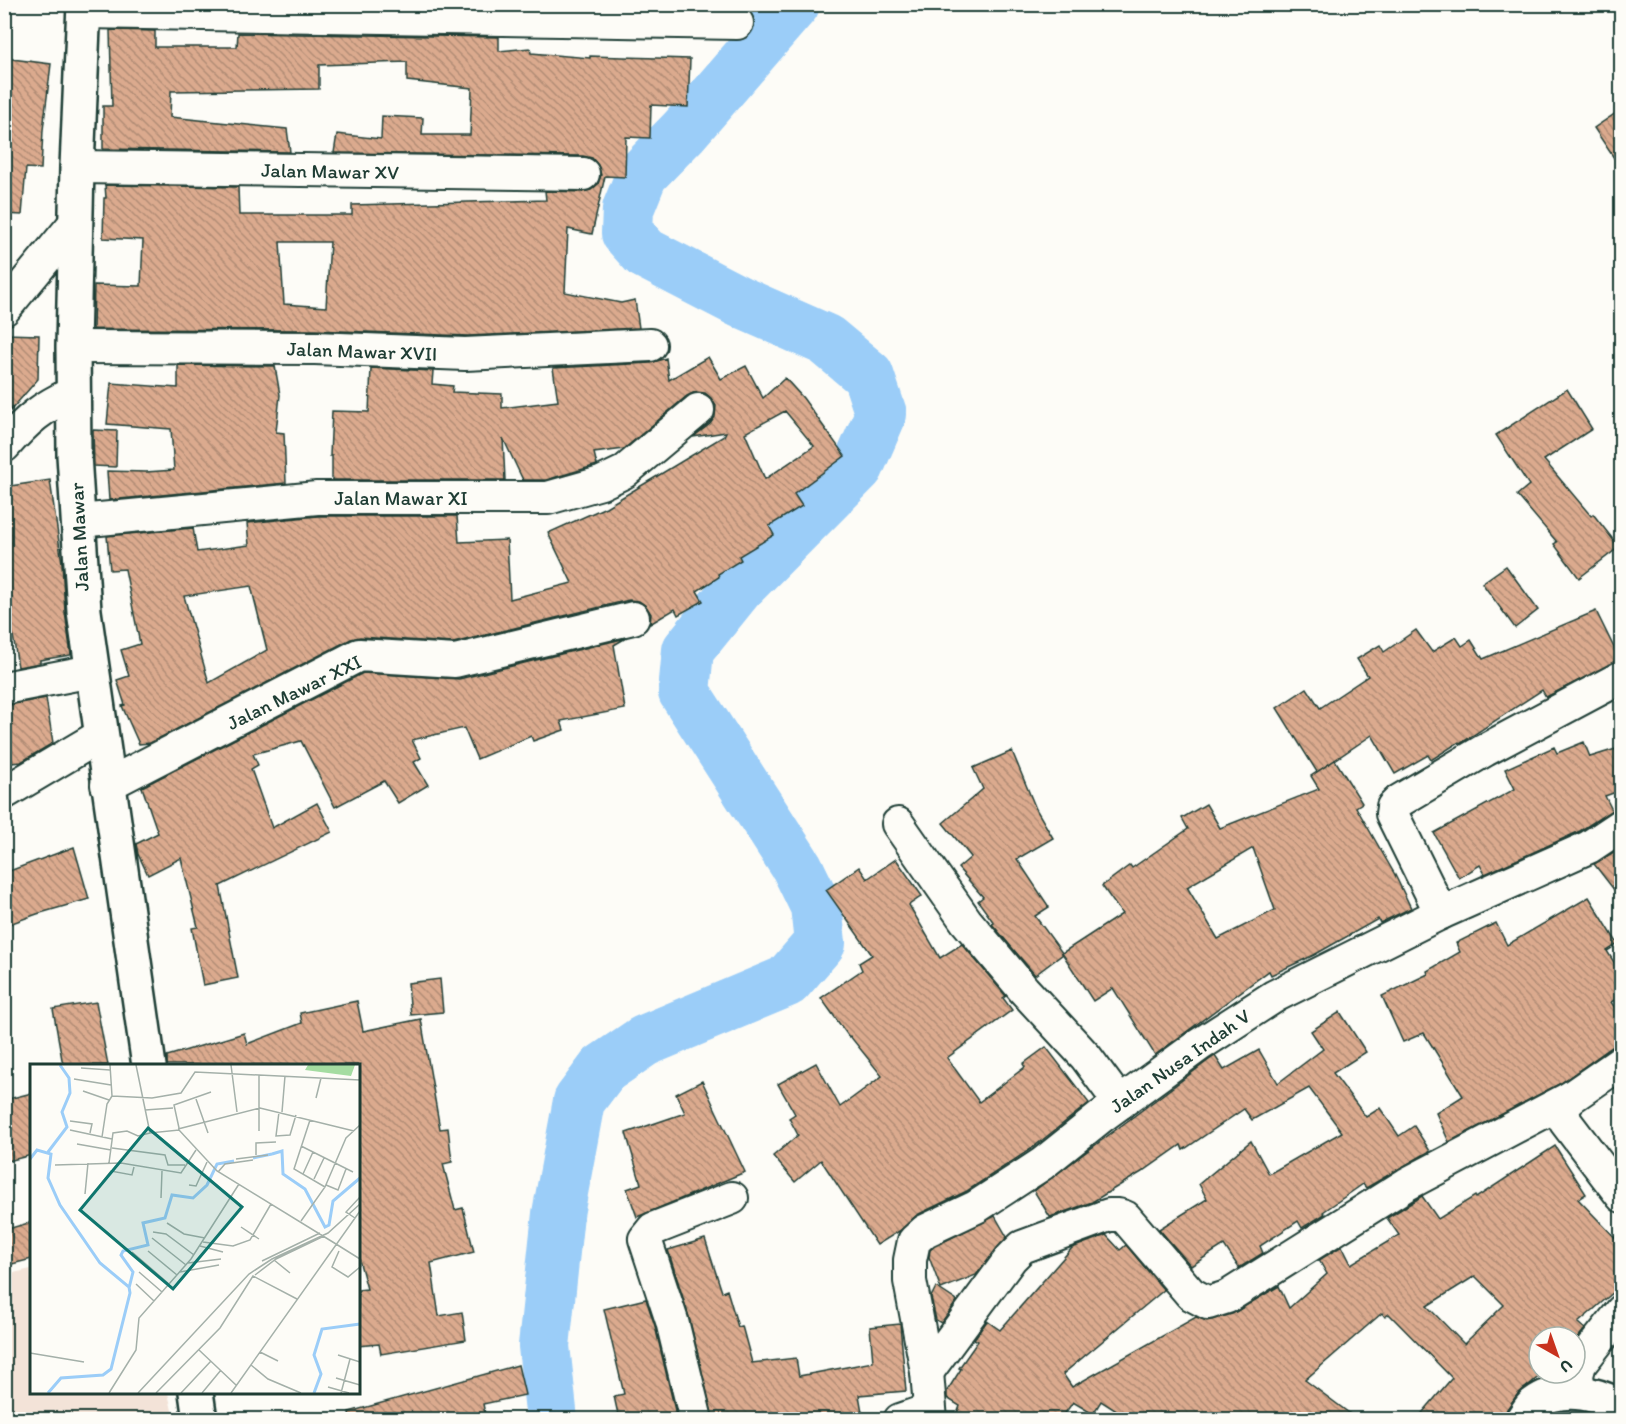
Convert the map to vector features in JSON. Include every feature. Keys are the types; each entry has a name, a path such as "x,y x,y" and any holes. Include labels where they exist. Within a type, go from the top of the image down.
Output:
{"street":[{"path":"84,8 736,23"},
{"name":"Jalan Mawar","path":"84,8 77,167 73,347 74,455 84,611 107,785 149,1064"},
{"name":"Jalan Mawar XV","path":"77,167 584,174"},
{"path":"4,309 76,222"},
{"name":"Jalan Mawar XVII","path":"73,347 315,348 465,354 650,345"},
{"path":"4,446 26,421 40,410 73,393"},
{"name":"Jalan Mawar XI","path":"79,522 317,498 548,498 601,483 624,472 698,410"},
{"name":"Jalan Mawar XXI","path":"107,785 360,655 455,661 633,618"},
{"path":"4,688 92,671"},
{"path":"1441,913 1392,814 1393,807 1399,801 1485,750 1622,677"},
{"path":"4,793 100,736"},
{"path":"898,824 966,921 1024,990 1086,1057 1120,1103"},
{"name":"Jalan Nusa Indah V","path":"920,1416 927,1372 910,1281 910,1260 914,1241 925,1231 975,1207 1042,1164 1199,1045 1275,996 1441,913 1589,847 1622,825"},
{"path":"927,1372 1011,1258 1022,1247 1109,1215 1125,1217 1191,1294 1208,1303 1227,1297 1407,1184 1570,1098 1622,1062"},
{"path":"1570,1098 1563,1107 1565,1121 1622,1196"},
{"path":"696,1419 672,1321 645,1239 653,1229 732,1198"},
{"path":"1579,1391 1577,1374 1580,1364 1622,1311"},
{"path":"1522,1419 1533,1404 1551,1396 1579,1391 1622,1407"},
{"path":"196,1394 200,1419"}],"shaded area":[{"path":"30,1269 30,1394 168,1394 174,1419 5,1419 5,1275"}],"building":[{"path":"110,30 155,31 155,47 237,47 238,33 499,37 499,51 530,48 531,53 590,58 590,56 690,59 688,107 651,105 650,138 626,137 625,177 605,176 592,234 568,229 565,292 621,303 635,300 639,328 468,336 315,330 93,329 94,285 141,286 143,240 103,238 105,185 238,187 239,215 352,215 352,205 546,200 545,191 583,192 591,190 598,184 601,175 598,165 592,158 583,156 334,153 337,134 381,139 382,116 423,118 422,135 470,135 472,88 407,81 407,62 319,65 319,89 171,91 170,117 287,129 290,152 103,149 103,106 112,106","holes":["280,242 330,242 326,307 284,304"]},
{"path":"4,58 51,64 41,169 26,168 22,215 4,214"},
{"path":"1622,109 1622,170 1594,128"},
{"path":"4,334 39,335 38,379 4,418"},
{"path":"708,357 721,379 746,366 763,398 785,378 803,398 845,456 794,494 802,506 769,526 774,535 739,556 741,560 718,574 719,577 697,591 703,601 678,615 675,609 650,624 651,614 646,606 639,601 629,600 453,643 360,637 351,639 150,743 139,744 122,706 125,705 117,680 129,676 121,650 140,644 125,569 110,570 107,536 193,528 197,552 249,545 247,523 318,516 457,516 459,542 507,540 510,599 572,583 548,533 606,507 724,436 726,432 693,437 710,424 715,417 716,406 705,393 695,392 687,396 624,449 594,453 597,465 546,480 523,480 503,438 505,480 332,480 332,456 330,456 332,411 369,412 371,368 433,371 432,384 453,386 452,392 502,394 502,408 558,401 553,368 651,363 666,358 669,380","holes":["785,411 814,446 765,479 745,433","251,586 267,650 209,683 184,596"]},
{"path":"178,365 275,366 280,395 276,432 284,433 286,483 109,500 107,471 174,470 171,429 107,424 111,383 178,388"},
{"path":"1567,389 1592,429 1544,460 1591,516 1593,514 1619,547 1579,578 1554,544 1557,542 1517,495 1529,485 1496,435"},
{"path":"93,430 117,431 116,467 94,466"},
{"path":"50,480 62,563 71,655 40,660 40,663 18,667 4,578 4,487"},
{"path":"1506,566 1538,610 1515,628 1482,583"},
{"path":"1596,611 1620,660 1546,697 1542,690 1460,744 1459,742 1431,760 1428,755 1395,774 1372,735 1317,772 1277,708 1307,688 1320,708 1368,676 1357,659 1380,645 1384,652 1416,630 1432,652 1456,637 1462,646 1471,640 1483,659"},
{"path":"626,638 614,645 625,709 561,721 564,730 533,741 531,736 477,759 464,728 412,740 421,758 414,762 428,785 398,803 384,781 335,807 301,741 253,754 258,765 251,769 272,828 317,803 332,832 220,886 238,978 203,985 192,928 198,927 181,858 148,875 138,854 136,844 158,833 142,787 363,673 459,679"},
{"path":"46,698 53,743 21,762 12,763 4,706"},
{"path":"1584,742 1590,757 1622,747 1622,790 1605,796 1612,810 1580,831 1485,874 1480,865 1459,878 1434,833 1515,789 1505,769 1554,747 1557,753"},
{"path":"1012,751 1036,809 1053,838 1017,859 1049,907 1035,916 1063,954 1035,975 992,924 994,923 978,901 983,897 958,868 971,857 943,823 983,789 973,768"},
{"path":"1335,760 1362,803 1356,807 1394,873 1411,908 1380,923 1378,919 1314,955 1271,975 1269,971 1155,1055 1113,988 1093,1001 1062,953 1122,914 1102,886 1130,865 1132,868 1188,829 1182,818 1206,804 1220,828 1319,789 1311,776","holes":["1253,848 1275,910 1218,939 1187,887"]},
{"path":"74,847 89,899 4,926 4,873"},
{"path":"1622,847 1622,900 1594,864"},
{"path":"896,859 922,896 909,905 940,958 962,944 1006,996 1003,998 1012,1010 947,1058 979,1102 1025,1067 1023,1064 1046,1047 1089,1103 1031,1149 967,1191 917,1215 901,1230 877,1245 821,1160 795,1182 773,1156 798,1135 789,1118 795,1114 778,1084 816,1063 840,1107 882,1076 849,1037 821,998 862,970 859,963 872,955 826,890 859,867 867,879"},
{"path":"1589,897 1618,944 1607,951 1622,975 1622,996 1611,1002 1622,1018 1622,1043 1612,1047 1561,1083 1449,1142 1436,1113 1463,1096 1424,1033 1403,1042 1382,996 1428,974 1427,971 1460,952 1456,943 1496,923 1507,945"},
{"path":"440,979 443,1012 411,1015 408,983"},
{"path":"357,1001 363,1031 421,1019 440,1129 448,1128 452,1162 443,1164 455,1210 463,1208 474,1252 431,1263 439,1316 462,1312 466,1340 381,1354 379,1344 360,1346 360,1290 367,1289 360,1263 360,1064 167,1064 167,1056 244,1033 247,1044 302,1023 300,1013"},
{"path":"96,1002 108,1064 63,1064 53,1009"},
{"path":"1340,1012 1366,1052 1333,1073 1366,1117 1380,1108 1399,1136 1414,1126 1430,1151 1366,1188 1363,1184 1323,1212 1325,1214 1302,1228 1298,1221 1260,1246 1263,1253 1239,1268 1224,1245 1191,1266 1159,1229 1207,1199 1199,1184 1251,1141 1269,1174 1342,1132 1309,1088 1252,1120 1244,1109 1183,1150 1181,1145 1092,1202 1050,1217 1034,1191 1209,1060 1215,1056 1224,1070 1259,1050 1278,1083 1323,1049 1311,1031"},
{"path":"702,1081 745,1172 637,1217 627,1189 641,1184 626,1133 685,1113 676,1094"},
{"path":"30,1094 30,1156 4,1162 4,1100"},
{"path":"1555,1146 1586,1194 1578,1199 1622,1245 1622,1285 1578,1323 1580,1325 1527,1325 1527,1385 1529,1385 1517,1395 1507,1409 1504,1419 1417,1419 1452,1378 1389,1314 1385,1317 1382,1313 1305,1380 1357,1419 1129,1419 1101,1401 1093,1414 1073,1402 1061,1419 955,1419 960,1406 947,1398 947,1391 961,1369 959,1368 978,1341 974,1339 987,1321 1000,1330 1072,1248 1106,1235 1120,1250 1126,1245 1164,1290 1063,1374 1072,1387 1196,1317 1207,1321 1232,1314 1279,1286 1289,1308 1327,1274 1319,1260 1342,1246 1351,1264 1399,1235 1387,1218 1422,1196 1438,1219 1475,1196 1476,1198","holes":["1475,1276 1504,1305 1464,1344 1427,1306"]},
{"path":"995,1216 1007,1237 976,1275 941,1289 929,1257 930,1250"},
{"path":"30,1223 30,1260 4,1266 4,1230"},
{"path":"705,1239 722,1292 727,1290 738,1327 742,1326 752,1363 796,1358 799,1376 873,1362 870,1327 900,1324 906,1391 859,1395 862,1412 822,1419 713,1419 689,1317 668,1250"},
{"path":"936,1287 957,1301 941,1323 936,1320 931,1297"},
{"path":"646,1299 655,1326 677,1419 619,1419 614,1396 624,1394 604,1309"},
{"path":"518,1365 525,1395 483,1404 486,1419 350,1419 349,1412"}],"waterway":[{"path":"552,1420 544,1346 558,1214 579,1101 603,1069 644,1041 787,981 820,943 816,906 797,867 684,692 688,650 738,588 858,467 881,414 868,375 826,340 740,302 645,253 627,233 628,209 642,174 684,131 794,4"}]}
